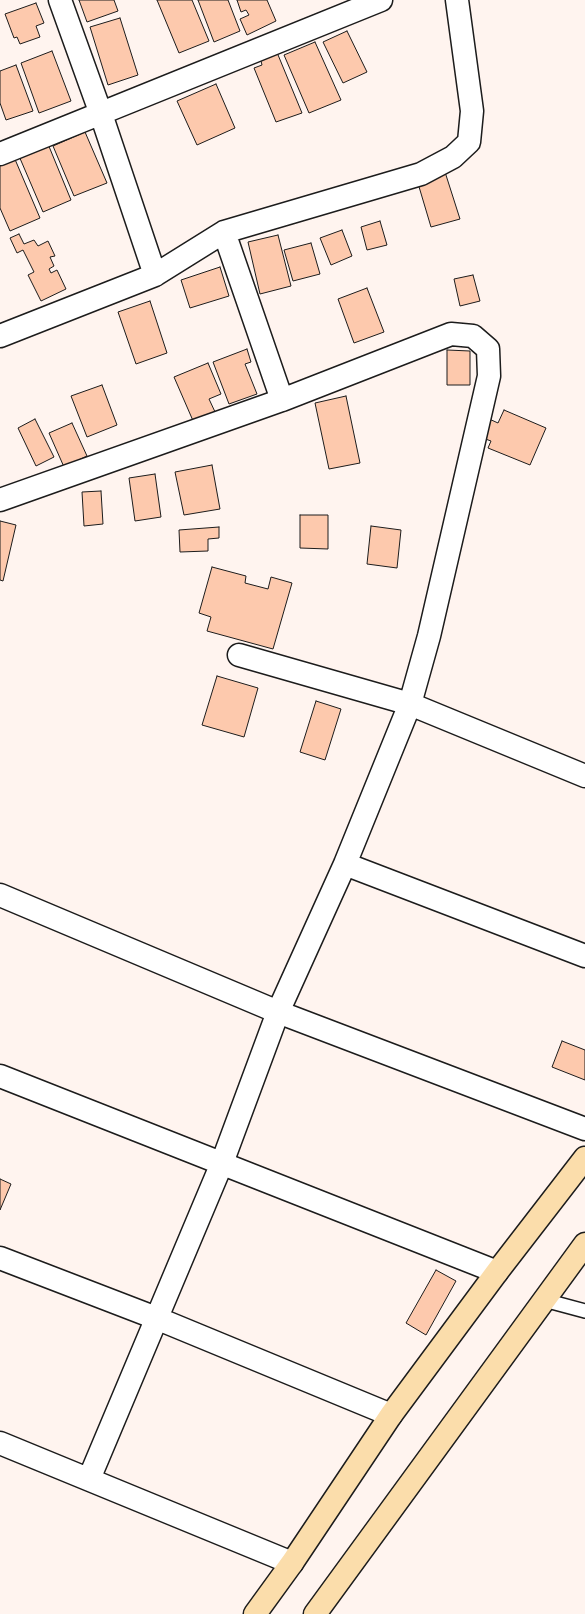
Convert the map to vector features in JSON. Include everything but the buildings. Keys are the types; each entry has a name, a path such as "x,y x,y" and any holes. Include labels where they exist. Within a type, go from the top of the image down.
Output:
{"highway":[{"path":"255,1614 292,1563 391,1415 496,1272 585,1158"},
{"path":"315,1614 585,1244"}],"street":[{"path":"60,0 156,274"},
{"path":"0,154 381,0"},
{"path":"0,336 156,274 224,232 421,174 454,157 469,142 472,111 457,0"},
{"path":"224,232 282,400"},
{"path":"0,500 282,400 451,334 473,336 488,349 490,376 429,636 410,704 345,864 278,1012 222,1164 88,1479"},
{"path":"239,655 410,704 585,776"},
{"path":"345,864 585,956"},
{"path":"0,895 278,1012 585,1129"},
{"path":"0,1076 496,1272"},
{"path":"0,1258 156,1318 391,1415"},
{"path":"0,1443 292,1563"}],"lane":[{"path":"544,1300 585,1311"}]}
